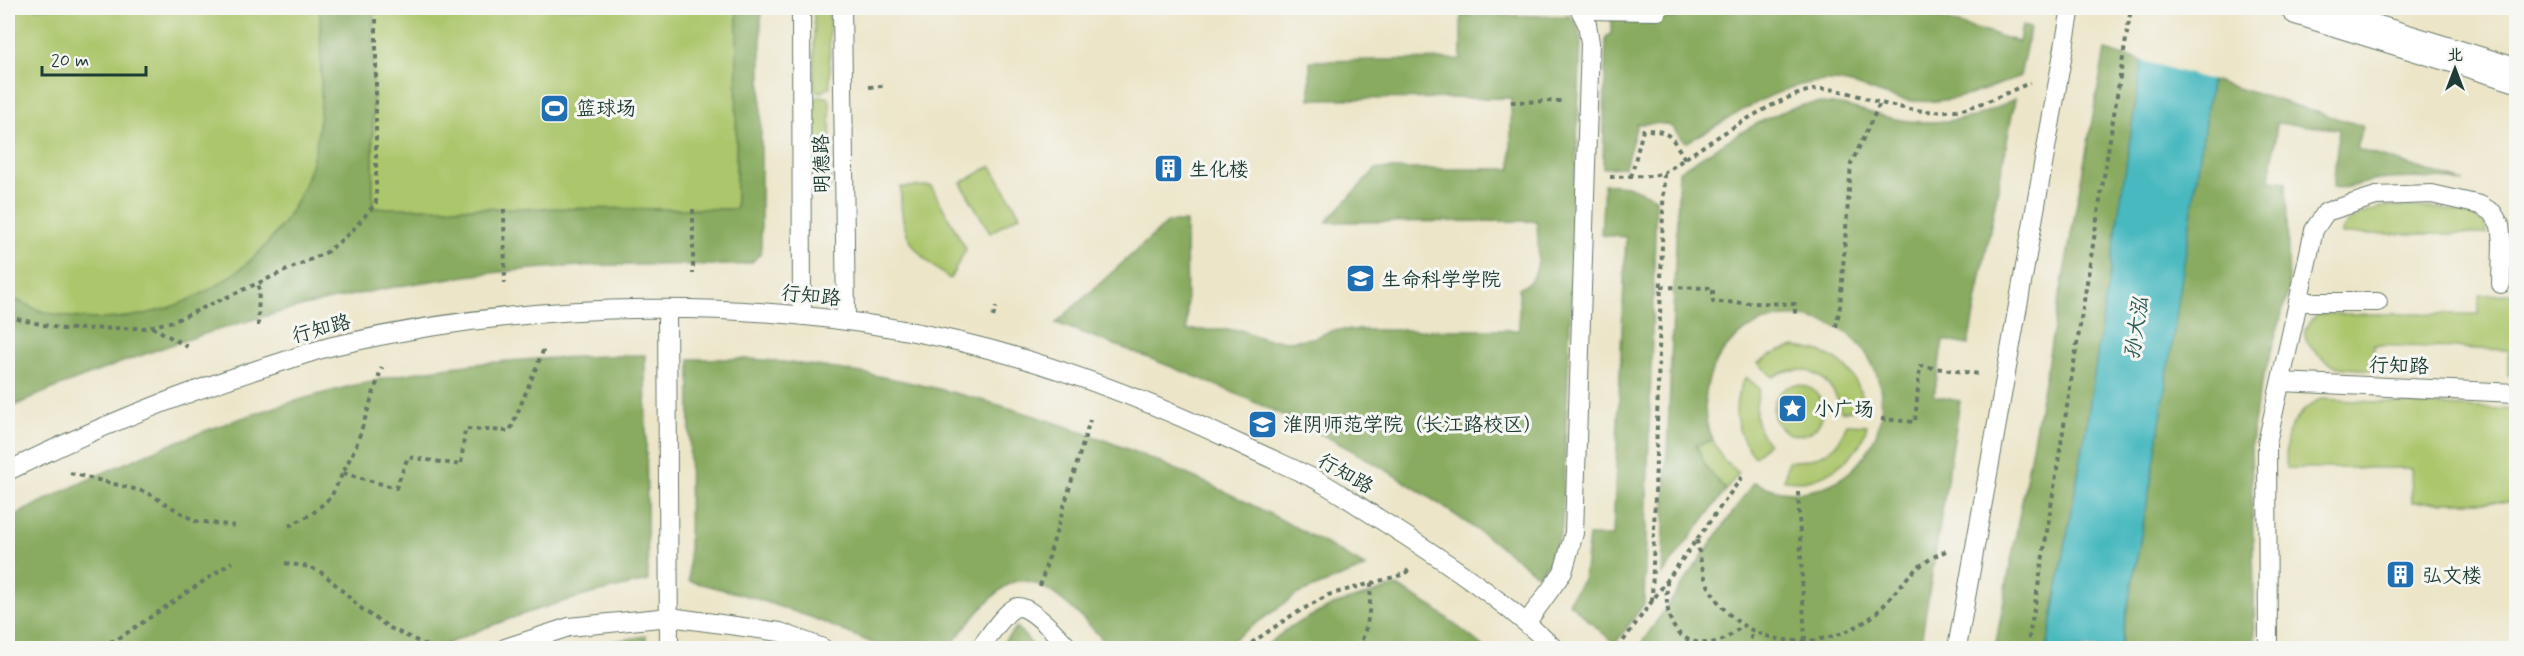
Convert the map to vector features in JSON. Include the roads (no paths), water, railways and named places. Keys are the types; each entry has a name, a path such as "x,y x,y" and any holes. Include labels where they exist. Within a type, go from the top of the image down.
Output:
{"main road":[{"path":"2298,8 2517,75"}],"lane":[{"name":"明德路","path":"801,8 802,316"},
{"name":"明德路","path":"842,8 846,320"},
{"path":"1958,648 2071,8"},
{"path":"1527,622 1563,572 1574,534 1590,43 1587,24 1580,9 1658,11"},
{"path":"2268,648 2267,443 2314,230 2326,213 2376,196 2403,193 2432,194 2480,205 2493,213 2500,225 2501,284"},
{"path":"2298,302 2378,302"},
{"name":"行知路","path":"8,471 77,436 201,388 332,346 469,320 601,311 730,309 846,320 962,342 1085,378 1205,427 1320,482 1426,548 1527,622 1554,648"},
{"path":"667,310 669,648"},
{"name":"行知路","path":"2281,382 2517,393"},
{"path":"980,648 1011,610 1019,606 1026,608 1069,648"},
{"path":"505,648 569,627 670,617 780,632 823,648"}],"water":[{"name":"孙大泓","path":"2150,8 2224,8 2153,471 2120,648 2047,648 2083,447"}],"place":[{"name":"篮球场","path":"555,108"},
{"name":"生化楼","path":"1168,169"},
{"name":"生命科学学院","path":"1360,279"},
{"name":"小广场","path":"1793,409"},
{"name":"淮阴师范学院（长江路校区）","path":"1262,424"},
{"name":"弘文楼","path":"2401,575"}]}
